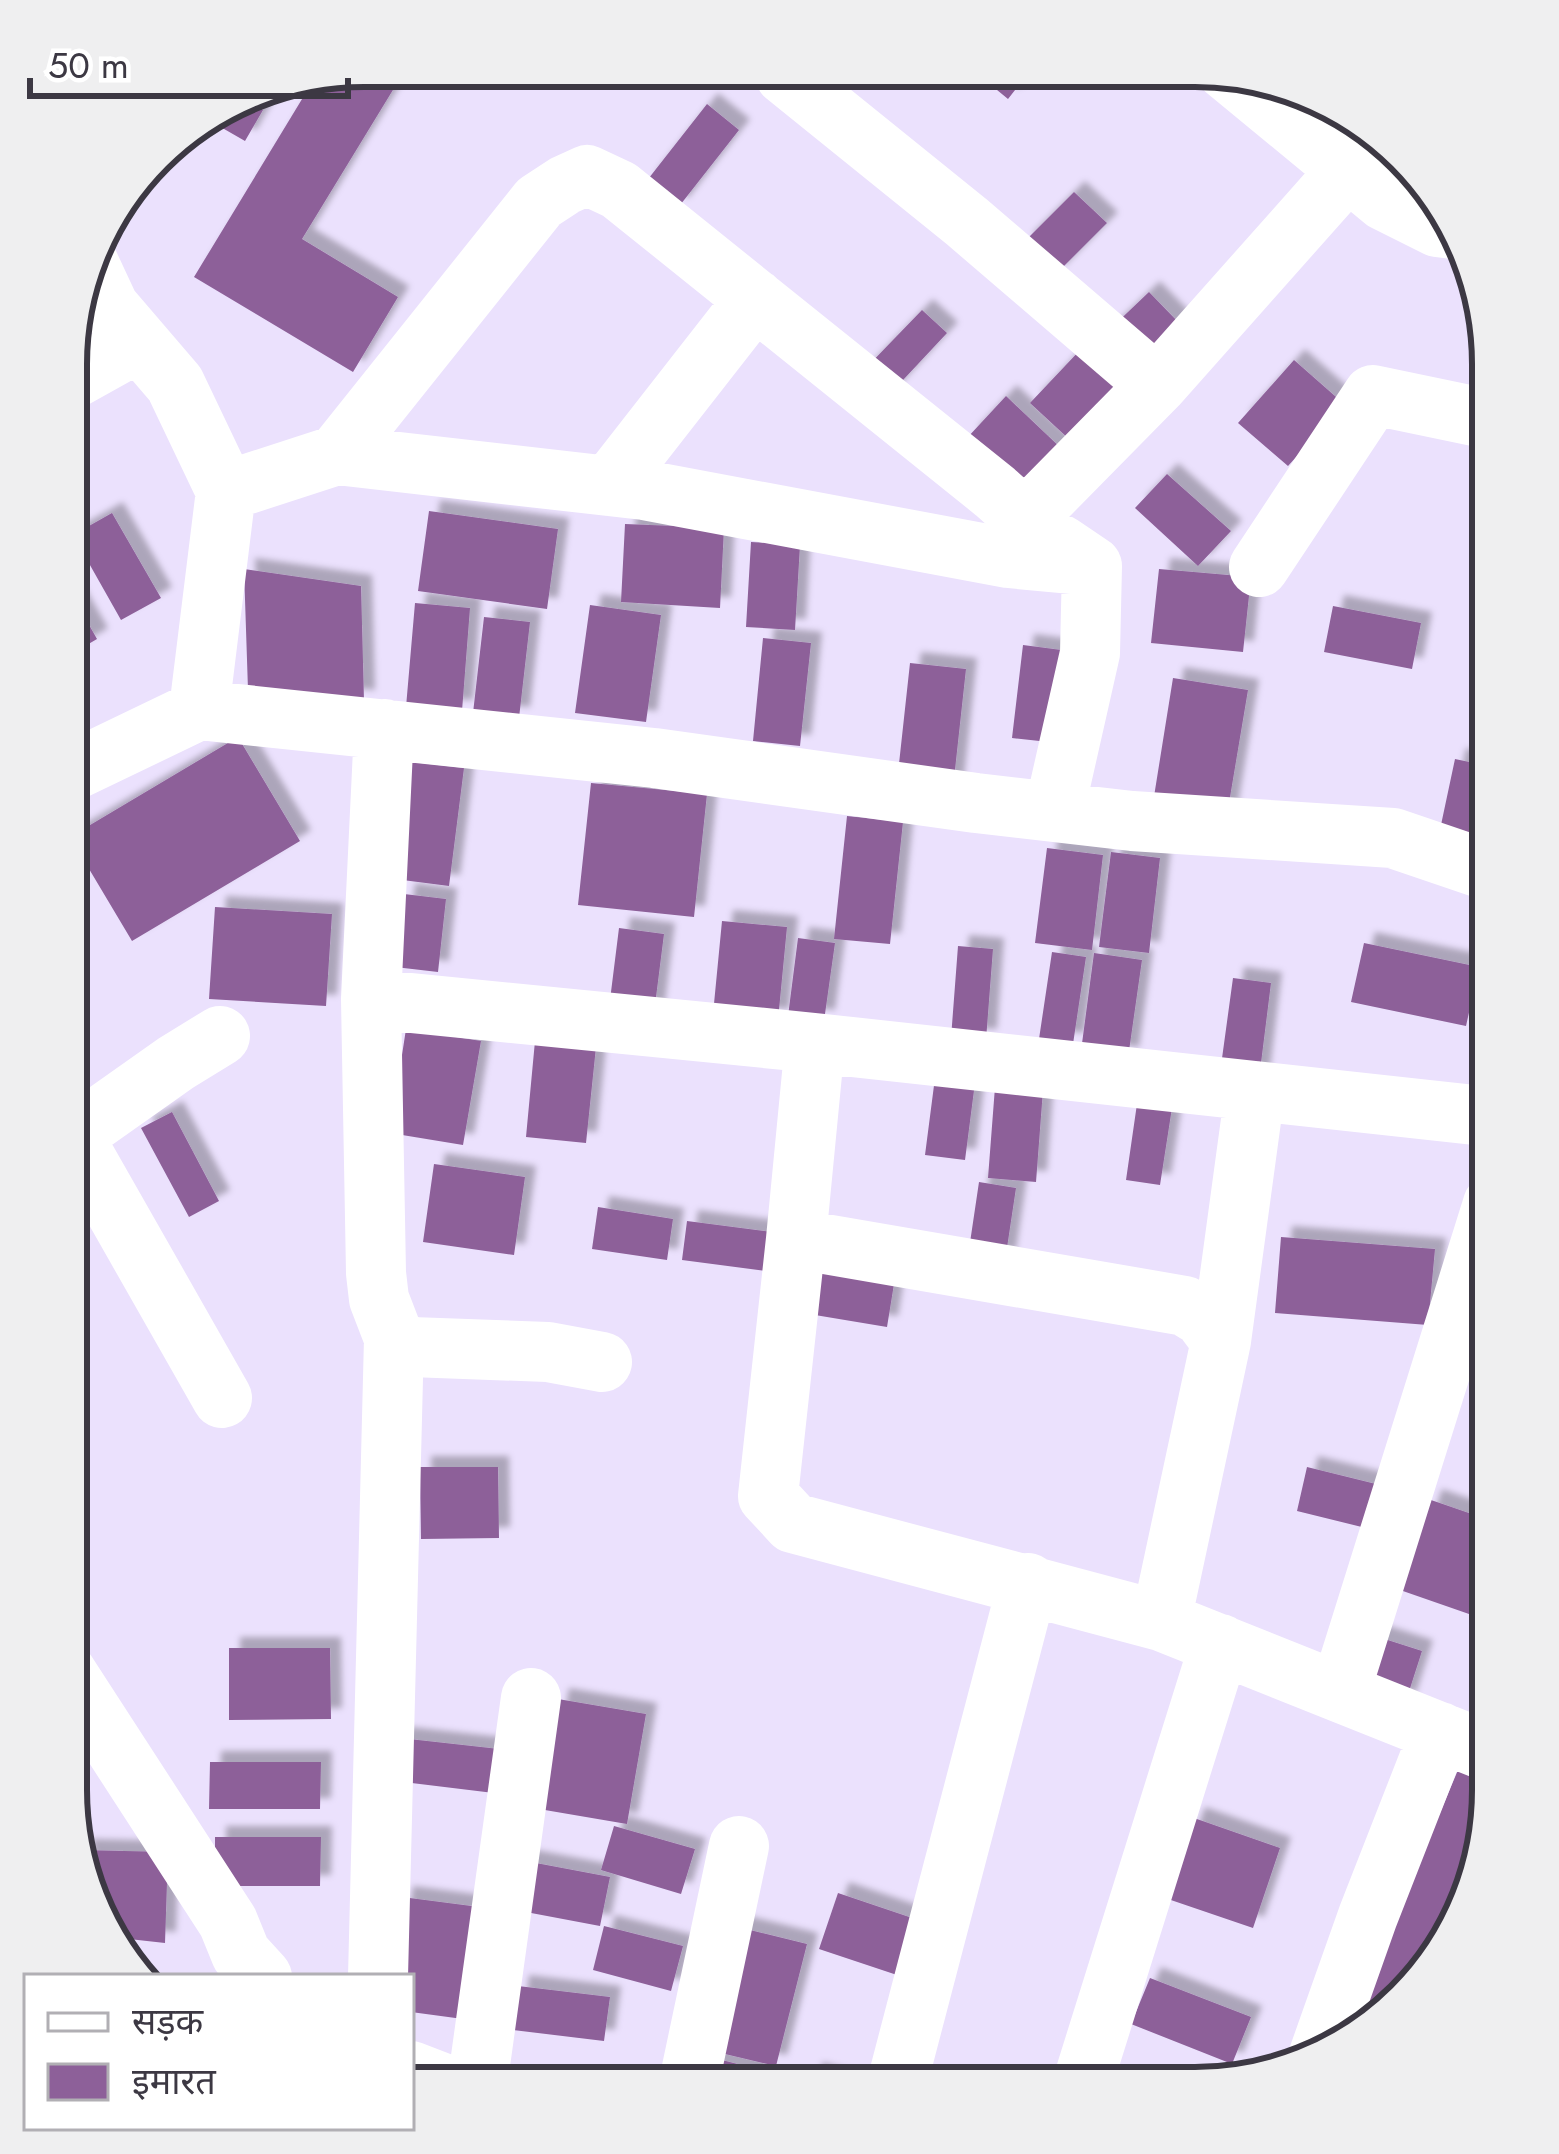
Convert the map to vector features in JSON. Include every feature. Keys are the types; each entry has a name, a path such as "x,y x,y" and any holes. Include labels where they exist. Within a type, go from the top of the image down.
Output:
{"street":[{"path":"800,87 967,222 1156,385"},
{"path":"1255,94 1385,201 1434,225"},
{"path":"1025,519 1156,385 1348,170"},
{"path":"337,455 539,202 587,176 619,190 1025,519 1093,566"},
{"path":"99,286 109,307 175,384 226,491 199,710"},
{"path":"609,486 755,299"},
{"path":"87,371 139,342"},
{"path":"1259,567 1372,394 1472,415"},
{"path":"226,491 337,455 644,490 1008,558 1093,566"},
{"path":"1054,812 1090,653 1093,566"},
{"path":"87,764 199,710 654,758 1132,821 1393,838 1472,865"},
{"path":"378,1974 394,1337 379,1299 376,1273 371,999 384,729"},
{"path":"371,999 1471,1115"},
{"path":"87,1126 220,1036"},
{"path":"815,1043 769,1496 794,1522 1161,1621 1466,1742 1368,1916 1327,2033"},
{"path":"1161,1621 1221,1341 1255,1091"},
{"path":"87,1167 222,1398"},
{"path":"796,1239 1185,1306 1203,1317 1221,1341"},
{"path":"1340,1692 1471,1275"},
{"path":"394,1337 411,1347 548,1352 602,1361"},
{"path":"901,2067 1028,1583"},
{"path":"1088,2067 1220,1644"},
{"path":"439,2067 532,1698"},
{"path":"87,1704 228,1922 241,1954 259,1974"},
{"path":"692,2067 739,1846"}],"building":[{"path":"994,87 1017,87 1008,99"},
{"path":"394,88 302,239 398,297 353,372 194,277 306,93"},
{"path":"707,104 739,130 677,209 645,183"},
{"path":"260,108 263,110 245,141 221,127"},
{"path":"1074,192 1107,223 1054,276 1022,244"},
{"path":"1149,292 1179,323 1138,363 1107,332"},
{"path":"922,310 947,333 889,395 863,371"},
{"path":"1082,348 1122,385 1070,440 1030,403"},
{"path":"1294,360 1344,404 1288,466 1238,423"},
{"path":"1006,396 1064,451 1025,493 967,438"},
{"path":"1167,474 1231,531 1198,566 1135,508"},
{"path":"429,511 558,529 547,609 418,591"},
{"path":"112,513 161,598 121,620 87,560 87,527"},
{"path":"625,524 724,528 720,608 621,602"},
{"path":"751,542 800,545 795,630 746,627"},
{"path":"244,569 361,586 364,701 248,690"},
{"path":"1159,569 1251,577 1243,652 1151,643"},
{"path":"415,603 470,608 462,711 406,707"},
{"path":"590,605 661,615 646,722 575,713"},
{"path":"1333,606 1421,623 1412,669 1324,652"},
{"path":"484,617 530,622 519,718 473,713"},
{"path":"87,621 97,639 87,645"},
{"path":"763,638 811,643 800,746 753,741"},
{"path":"1023,645 1069,651 1058,743 1012,738"},
{"path":"910,663 966,669 953,788 897,782"},
{"path":"1173,678 1248,690 1226,821 1152,809"},
{"path":"238,737 300,841 132,941 87,866 87,827"},
{"path":"1455,759 1472,763 1472,845 1438,839"},
{"path":"402,761 464,768 449,886 387,878"},
{"path":"591,783 707,794 694,917 578,905"},
{"path":"847,816 903,822 890,944 834,939"},
{"path":"1047,848 1103,855 1092,950 1035,943"},
{"path":"1111,852 1160,858 1149,953 1099,947"},
{"path":"404,894 446,899 438,972 395,967"},
{"path":"215,907 332,914 326,1006 209,999"},
{"path":"722,921 787,927 778,1020 713,1014"},
{"path":"619,928 664,934 654,1013 609,1008"},
{"path":"798,938 835,943 824,1021 788,1016"},
{"path":"1364,943 1472,965 1466,1026 1351,1002"},
{"path":"958,946 993,949 986,1040 951,1038"},
{"path":"1052,952 1086,957 1073,1044 1039,1039"},
{"path":"1094,953 1142,960 1128,1058 1081,1051"},
{"path":"1233,978 1271,983 1259,1079 1220,1073"},
{"path":"406,1029 481,1041 463,1145 390,1133"},
{"path":"535,1041 596,1047 586,1143 526,1137"},
{"path":"936,1070 976,1075 965,1160 925,1155"},
{"path":"996,1074 1044,1077 1036,1182 988,1178"},
{"path":"1139,1090 1174,1095 1160,1185 1126,1180"},
{"path":"172,1112 219,1201 189,1217 141,1128"},
{"path":"434,1164 525,1177 514,1255 423,1242"},
{"path":"979,1182 1016,1188 1005,1261 968,1256"},
{"path":"598,1207 673,1219 667,1260 592,1249"},
{"path":"687,1221 772,1232 766,1271 682,1260"},
{"path":"1281,1237 1435,1249 1428,1325 1275,1313"},
{"path":"816,1271 894,1284 887,1327 809,1314"},
{"path":"420,1467 498,1467 499,1538 421,1539"},
{"path":"1307,1467 1388,1487 1378,1531 1297,1511"},
{"path":"1431,1500 1471,1514 1471,1615 1400,1590"},
{"path":"1372,1635 1422,1651 1405,1704 1357,1682"},
{"path":"229,1648 330,1648 331,1719 229,1720"},
{"path":"558,1699 646,1714 627,1824 539,1809"},
{"path":"391,1737 508,1750 502,1794 387,1780"},
{"path":"1463,1758 1471,1761 1467,1844 1443,1913 1403,1973 1355,2015"},
{"path":"210,1762 321,1762 320,1809 209,1809"},
{"path":"1194,1818 1280,1848 1253,1928 1165,1898"},
{"path":"614,1826 695,1849 681,1894 601,1870"},
{"path":"215,1837 321,1837 320,1886 215,1886"},
{"path":"94,1850 168,1852 165,1943 131,1939 116,1913"},
{"path":"520,1860 610,1877 600,1926 510,1909"},
{"path":"838,1893 921,1921 903,1977 819,1949"},
{"path":"402,1897 479,1907 463,2019 414,2012 414,1974 391,1974"},
{"path":"604,1926 683,1946 671,1991 593,1970"},
{"path":"734,1926 807,1944 776,2066 704,2049"},
{"path":"1150,1978 1251,2017 1232,2064 1131,2024"},
{"path":"518,1986 610,1997 604,2041 513,2030"},
{"path":"710,2057 749,2067 707,2067"}]}
